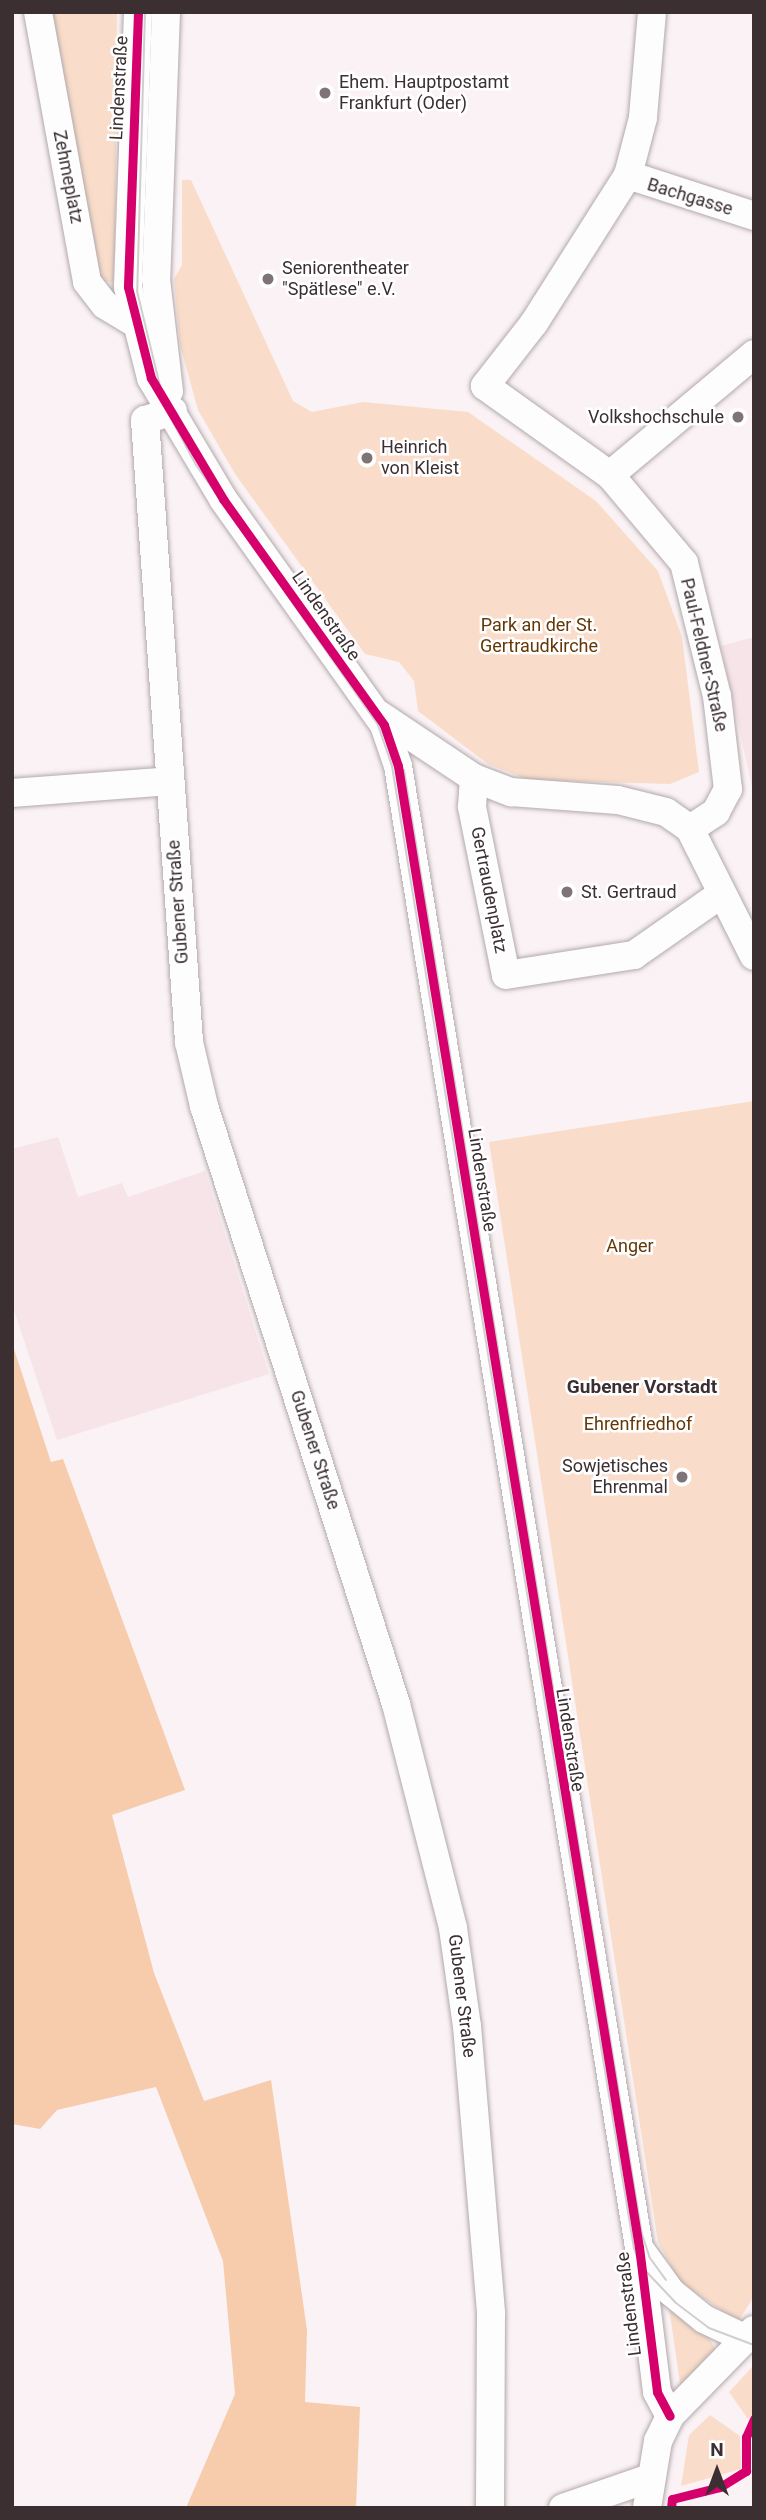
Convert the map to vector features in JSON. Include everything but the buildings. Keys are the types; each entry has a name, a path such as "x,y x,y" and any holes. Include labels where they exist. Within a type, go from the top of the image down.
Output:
{"street":[{"name":"Zehmeplatz","path":"38,12 88,282 105,304 132,321"},
{"name":"Lindenstraße","path":"138,12 130,200 132,321 150,378 173,411 223,499 376,712 398,765 639,2247 657,2392 670,2416"},
{"name":"Lindenstraße","path":"166,12 156,279 173,411"},
{"path":"628,175 643,118 652,12"},
{"name":"Bachgasse","path":"628,175 754,216"},
{"name":"Paul-Feldner-Straße","path":"628,175 534,323 485,386 610,475 684,563 700,619 728,789 716,812 690,829"},
{"path":"610,475 754,354"},
{"name":"Gubener Straße","path":"173,411 145,420 189,1042 204,1106 390,1686 453,1928 467,2026 491,2314 490,2508"},
{"path":"376,712 474,778 511,792 618,800 666,812 690,829 754,956"},
{"name":"Gertraudenplatz","path":"474,778 472,807 506,975 635,955 721,894"},
{"path":"12,793 170,781"},
{"path":"639,2247 643,2260 671,2292 704,2319 750,2334 670,2416 658,2441 650,2478 648,2508"},
{"path":"563,2508 650,2478"}],"shaded area":[{"path":"754,637 754,796 721,646"},
{"path":"58,1137 78,1197 122,1183 128,1197 205,1171 269,1374 57,1440 12,1304 12,1149"},
{"path":"12,1343 51,1462 63,1459 185,1790 112,1815 154,1973 204,2101 271,2080 307,2330 305,2402 360,2407 356,2508 186,2508 235,2394 223,2261 156,2087 57,2110 40,2129 12,2124"}],"green space":[{"path":"48,12 117,12 115,283 103,281 95,271"},
{"name":"Park an der St. Gertraudkirche","path":"182,180 191,180 293,401 312,412 363,402 468,412 596,501 658,571 682,637 699,772 670,784 529,780 488,764 418,711 414,681 399,662 365,654 235,474 198,410 180,345 174,279 182,265"},
{"name":"Anger","path":"754,1101 754,2296 738,2322 680,2282 658,2242 489,1142"},
{"path":"669,2308 707,2334 717,2352 681,2390"},
{"path":"754,2365 754,2413 748,2419 729,2392"},
{"path":"710,2415 740,2436 741,2469 681,2486 689,2435"}],"tram line":[{"path":"145,12 137,291 165,407 196,465 378,725 392,766 634,2248 640,2265 676,2303 709,2328 754,2345"},
{"path":"404,770 642,2234 650,2258 666,2280"}],"cycle path":[{"path":"138,12 128,287 151,378 223,499 384,725 398,766 639,2247 657,2392 670,2416"},
{"path":"671,2508 672,2499 720,2487 746,2471 746,2437 754,2419"}],"place":[{"name":"Ehem. Hauptpostamt Frankfurt (Oder)","path":"325,93"},
{"name":"Seniorentheater \"Spätlese\" e.V.","path":"268,279"},
{"name":"Volkshochschule","path":"738,417"},
{"name":"Heinrich von Kleist","path":"367,458"},
{"name":"St. Gertraud","path":"567,892"},
{"name":"Sowjetisches Ehrenmal","path":"682,1477"}],"district":[{"name":"Gubener Vorstadt","path":"642,1387"}],"park label":[{"name":"Ehrenfriedhof","path":"638,1424"}]}
